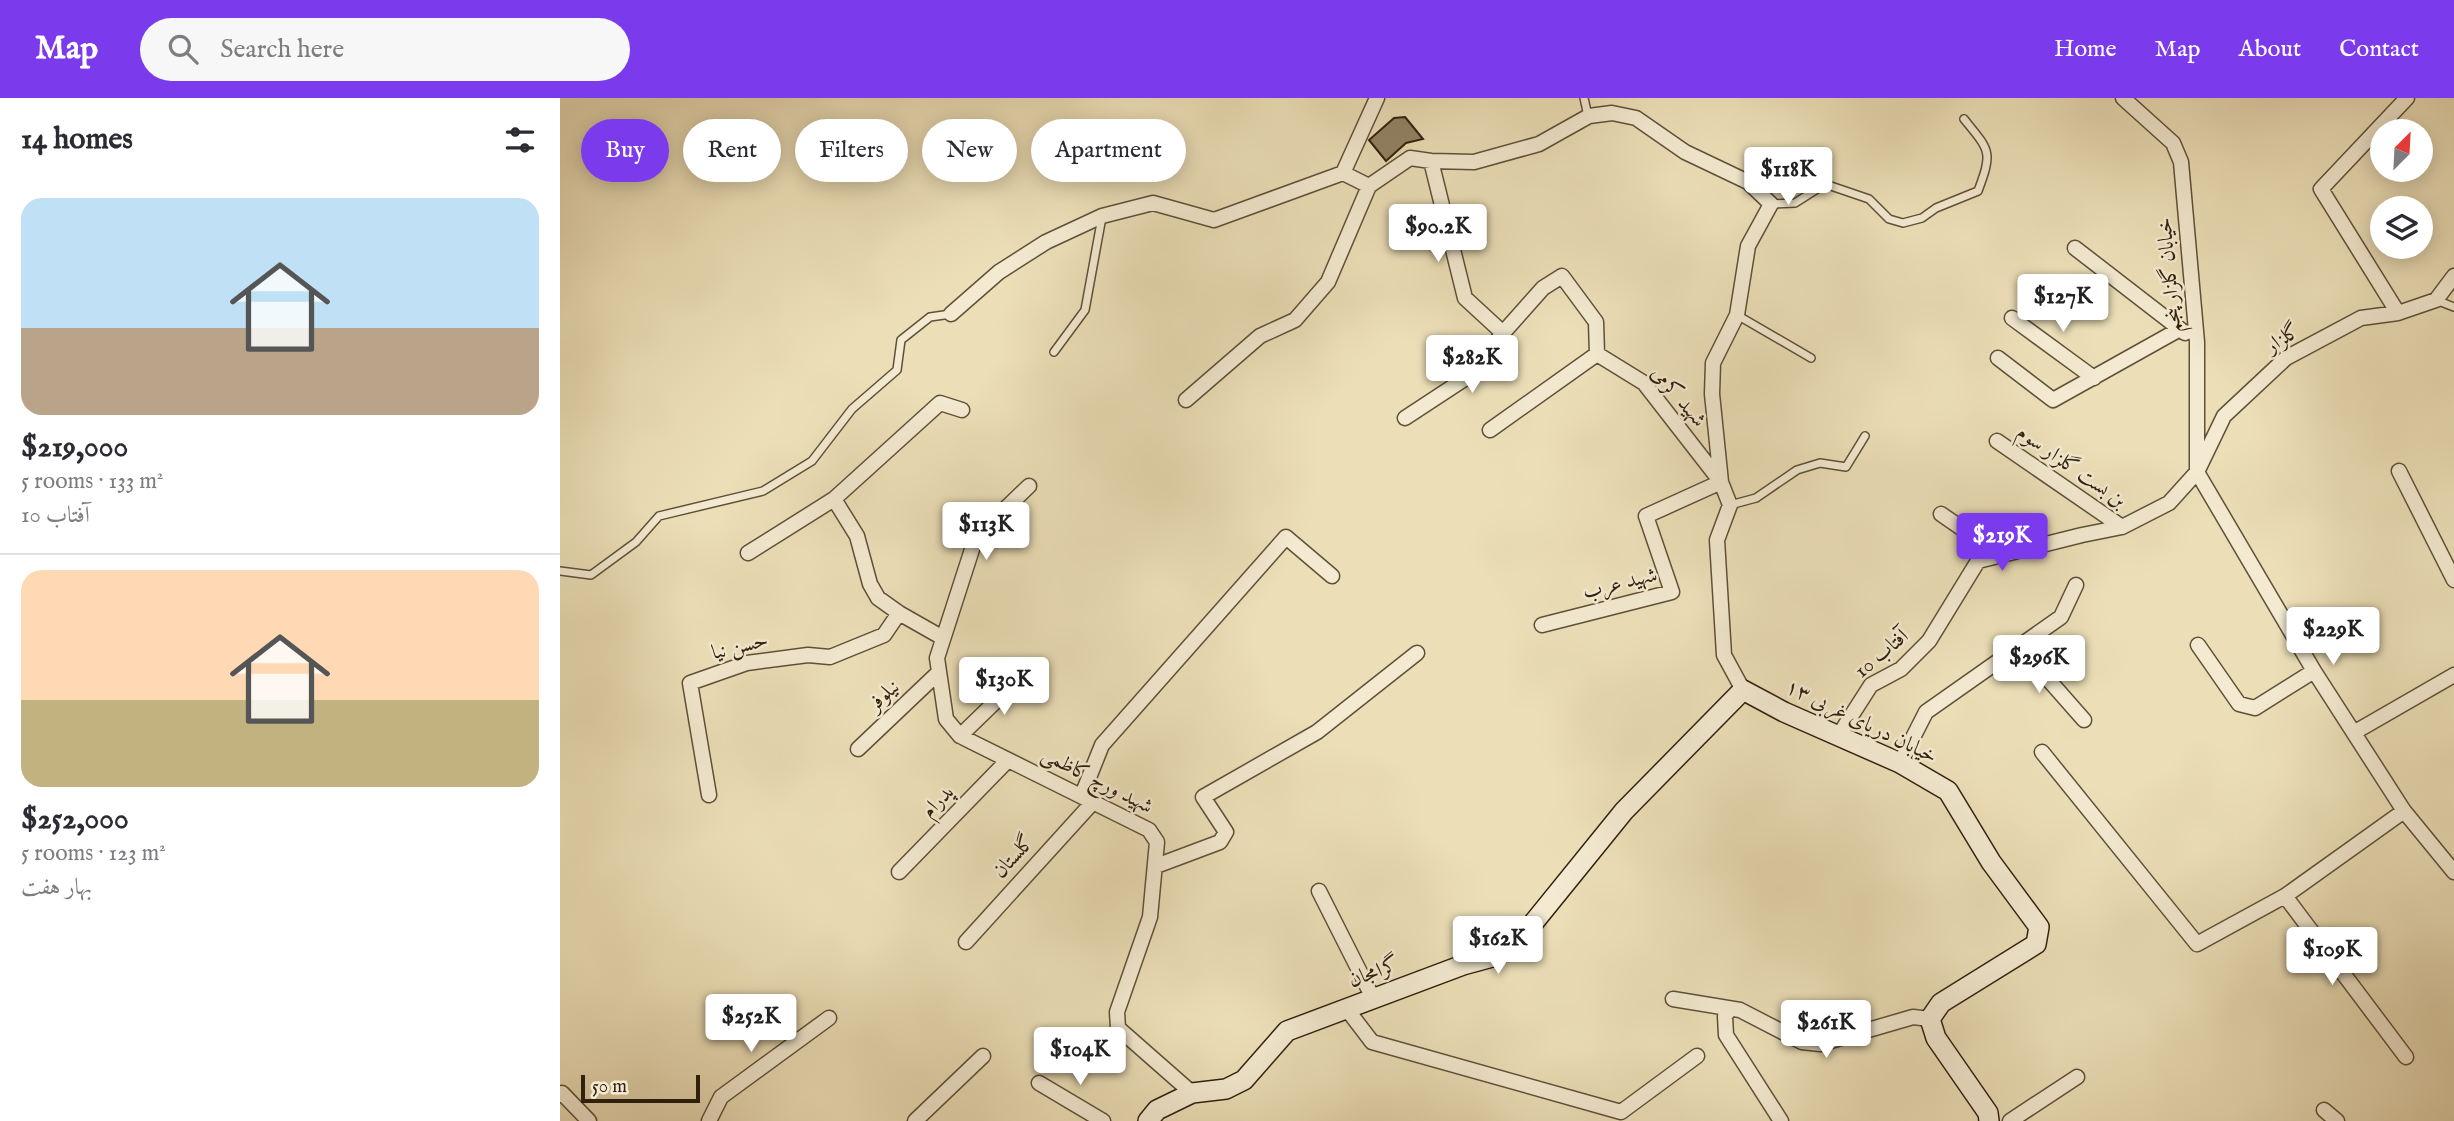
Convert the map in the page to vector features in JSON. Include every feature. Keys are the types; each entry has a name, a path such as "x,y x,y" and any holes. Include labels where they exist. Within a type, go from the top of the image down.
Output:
{"street":[{"path":"951,314 999,272 1046,242 1102,216 1153,203 1214,220 1343,173 1377,98"},
{"name":"خیابان گلزار پنجم","path":"2123,98 2173,143 2181,162 2197,342 2197,472"},
{"path":"2398,313 2321,189 2407,98"},
{"path":"1186,400 1260,336 1295,320 1328,282 1369,186 1410,158 1474,162 1539,144 1588,116 1612,113 1636,118 1685,152 1748,182 1771,204 1748,246 1737,315 1713,363 1712,394 1721,482 1730,505 1717,540 1724,654 1743,690"},
{"path":"1431,161 1465,298 1503,333"},
{"path":"1343,173 1369,186"},
{"path":"2075,248 2197,342"},
{"path":"1405,418 1469,376 1544,288 1562,276 1597,321 1597,354 1490,430"},
{"path":"2436,300 2454,276"},
{"name":"گلزار","path":"2197,472 2224,416 2286,358 2361,318 2398,313 2436,300"},
{"path":"2012,318 2094,378"},
{"path":"1998,358 2053,400 2180,329"},
{"name":"شهید کرمی","path":"1597,354 1644,383 1721,482"},
{"path":"748,553 834,499 940,403 962,410"},
{"name":"بن بست گلزار سوم","path":"1997,441 2122,527"},
{"path":"2399,471 2454,580"},
{"path":"1941,514 1980,541 1978,561 2122,527 2169,503 2197,472 2314,671 2404,811 2454,872"},
{"name":"شهید عرب","path":"1542,625 1672,592 1646,516 1721,482"},
{"path":"1025,673 960,736 946,719 937,658 976,537 1029,486"},
{"path":"834,499 857,536 870,584 878,598 943,638"},
{"path":"1088,798 1102,745 1286,537 1332,576"},
{"name":"آفتاب 10","path":"1839,735 1871,685 1901,669 1929,641 1978,561"},
{"path":"1900,763 1926,712 2061,617 2076,585"},
{"name":"حسن نیا","path":"709,795 690,683 747,663 808,655 830,657 884,635 899,613"},
{"path":"2019,646 2084,720"},
{"path":"2198,646 2239,704 2255,708 2314,671"},
{"path":"1156,866 1220,842 1226,832 1203,797 1317,732 1417,653"},
{"name":"نیلوفر","path":"858,749 939,673"},
{"path":"2355,732 2454,674"},
{"name":"خیابان دریای غربی ۱۳","path":"1743,690 1784,712 1900,763 1948,791 1991,862 2039,927 2036,944 1941,1003 1930,1018"},
{"name":"گرامجان","path":"1148,1121 1157,1110 1192,1093 1226,1089 1244,1080 1287,1031 1463,965 1496,956 1517,943 1625,811 1743,690"},
{"name":"شهید ورچ کاظمی","path":"960,736 1149,830 1157,842 1150,917 1117,1012 1118,1028 1192,1093"},
{"path":"2042,752 2197,944 2285,896 2404,811"},
{"name":"پدرام","path":"899,872 1008,760"},
{"name":"گلستان","path":"966,942 1088,798"},
{"path":"1319,891 1373,998"},
{"path":"2285,896 2406,1057"},
{"path":"1673,999 1740,1010 1802,1042 1820,1044 1913,1017 1930,1018 1936,1038 1988,1113 1989,1121"},
{"path":"1346,1008 1372,1042 1620,1117 1697,1056"},
{"path":"1729,1010 1725,1016 1726,1035 1782,1121"},
{"path":"709,1121 721,1097 829,1018"},
{"path":"915,1121 983,1056"},
{"path":"2010,1121 2077,1077"},
{"path":"1039,1083 1102,1121"},
{"path":"560,1095 562,1093 589,1121"},
{"path":"2324,1110 2337,1121"}],"lane":[{"path":"1584,98 1588,116"},
{"path":"1771,204 1795,202 1825,184 1869,200 1889,219 1903,223 1922,218 1936,208 1978,191 1987,167 1986,146 1964,119"},
{"path":"1054,352 1085,310 1102,216"},
{"path":"2436,300 2454,307"},
{"path":"560,571 591,575 636,542 659,516 763,491 812,461 852,409 897,370 901,340 930,317 951,314"},
{"path":"1737,315 1811,358"},
{"path":"1730,505 1756,498 1797,470 1819,463 1846,467 1866,436"}],"building":[{"path":"1405,117 1423,139 1406,143 1386,161 1369,140 1394,118"}]}
